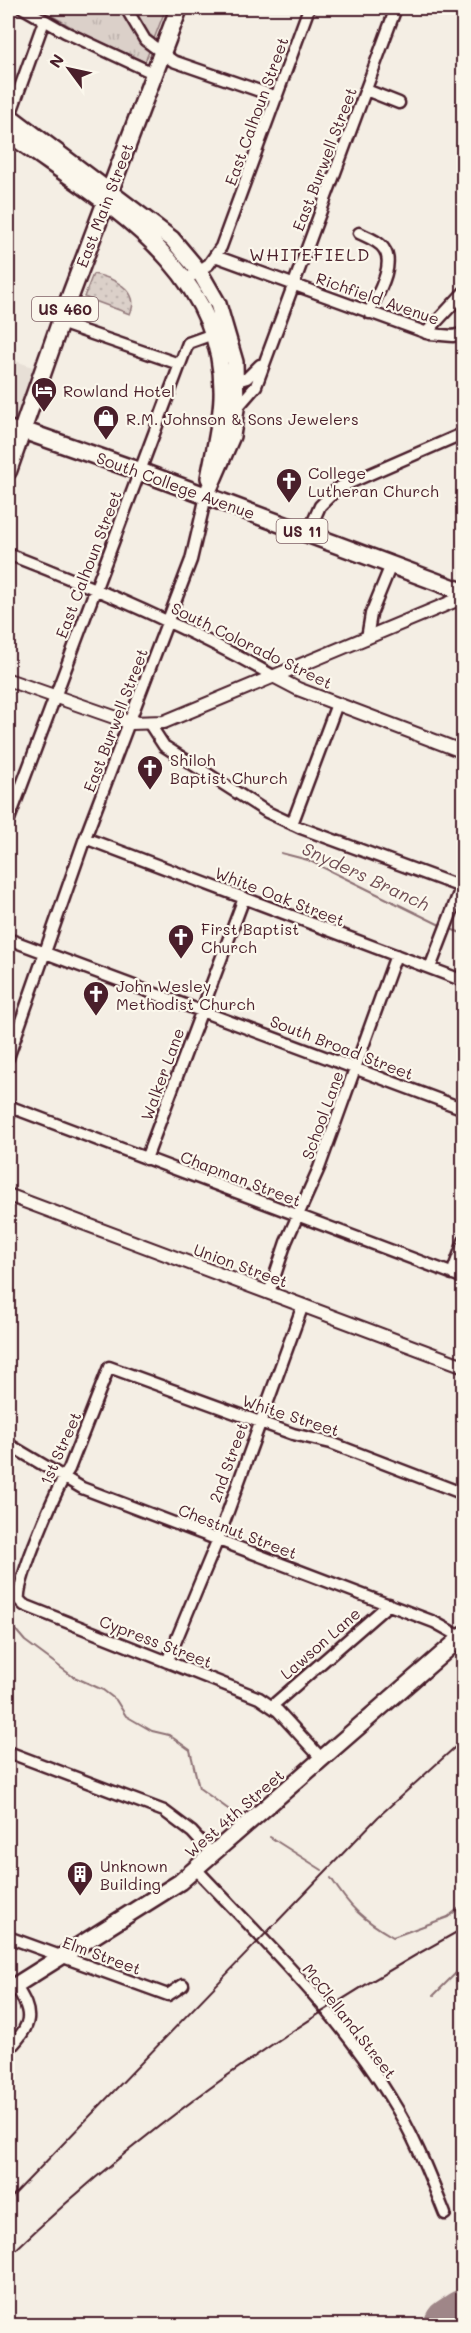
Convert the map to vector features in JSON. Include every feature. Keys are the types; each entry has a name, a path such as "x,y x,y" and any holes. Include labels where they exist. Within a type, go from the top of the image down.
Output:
{"main road":[{"name":"East Main Street","path":"8,471 15,428 60,323 179,8"},
{"path":"8,117 107,197"},
{"path":"8,133 172,239 193,275 218,304 231,342 237,381 236,409 232,436 206,496"},
{"path":"193,275 199,299 213,334 222,376 222,397 206,496"},
{"name":"South College Avenue","path":"15,428 140,471 464,592"},
{"name":"West 4th Street","path":"11,1987 154,1900 196,1869 462,1636"}],"street":[{"path":"23,8 44,21 155,74"},
{"path":"126,8 145,40 162,53 183,64 277,98"},
{"name":"East Calhoun Street","path":"193,275 215,256 277,98 309,8"},
{"name":"East Burwell Street","path":"236,409 256,386 396,8"},
{"path":"8,117 44,21"},
{"path":"366,90 399,103"},
{"path":"359,233 380,245 388,257 387,269 369,313"},
{"name":"Richfield Avenue","path":"215,256 426,333 453,336 464,333"},
{"path":"426,333 464,292"},
{"path":"60,323 180,364"},
{"name":"East Calhoun Street","path":"8,822 190,340 213,334"},
{"name":"East Burwell Street","path":"237,381 253,374 266,354"},
{"path":"308,534 317,512 328,497 349,481 464,433"},
{"name":"East Burwell Street","path":"8,1058 86,838 169,623 191,560 206,496"},
{"name":"South Colorado Street","path":"8,554 95,589 337,704 464,752"},
{"path":"366,638 371,614 391,565"},
{"path":"8,680 131,723 164,722 464,597"},
{"path":"292,824 337,704"},
{"path":"149,723 164,746 258,806 292,824 463,885 430,968"},
{"name":"White Oak Street","path":"86,838 464,981"},
{"name":"Walker Lane","path":"146,1159 244,898"},
{"name":"South Broad Street","path":"8,939 464,1108"},
{"name":"School Lane","path":"269,1293 286,1242 299,1216 396,955"},
{"name":"Chapman Street","path":"8,1106 464,1278"},
{"name":"Union Street","path":"8,1195 464,1366"},
{"path":"452,1274 464,1241"},
{"name":"2nd Street","path":"167,1662 218,1539 303,1305"},
{"name":"White Street","path":"110,1367 293,1434 331,1443 464,1494"},
{"name":"1st Street","path":"37,1541 110,1367"},
{"name":"Chestnut Street","path":"8,1444 82,1488 389,1604 462,1636"},
{"name":"Cypress Street","path":"37,1541 19,1588 21,1603 248,1693 272,1706 322,1759"},
{"name":"Lawson Lane","path":"272,1706 389,1604"},
{"path":"8,1752 151,1804 179,1821 213,1855"},
{"name":"McClelland Street","path":"196,1869 308,1989 376,2074 421,2153 445,2214"},
{"name":"Elm Street","path":"8,1937 168,1995 183,1985"},
{"path":"8,2050 21,2033 30,2015 27,2004 11,1987"}],"shaded area":[{"path":"8,358 43,371 8,471"}],"green space":[{"path":"39,8 166,8 145,62 81,33"},
{"path":"93,274 108,278 123,286 132,298 133,306 130,314 84,297"}],"waterway":[{"name":"Snyders Branch","path":"281,853 308,860 440,925"},
{"name":"Snyders Branch","path":"453,930 464,934"},
{"path":"8,1621 25,1641 72,1676 103,1690 116,1700 126,1716 152,1731 169,1735 190,1750 199,1788 235,1814"},
{"path":"270,1837 322,1870"},
{"path":"331,1878 358,1912 393,1937 448,1917 464,1904"},
{"path":"434,1995 464,1965"}],"runway":[{"path":"452,2326 464,2318"}],"railway":[{"path":"8,2201 378,1817 464,1739"},
{"path":"8,2257 113,2163 225,2078 342,1999 464,1928"}],"place":[{"name":"Rowland Hotel","path":"44,413"},
{"name":"R.M. Johnson & Sons Jewelers","path":"106,441"},
{"name":"College Lutheran Church","path":"289,504"},
{"name":"Shiloh Baptist Church","path":"150,791"},
{"name":"First Baptist Church","path":"181,960"},
{"name":"John Wesley Methodist Church","path":"96,1017"},
{"name":"Unknown Building","path":"80,1897"}],"district":[{"name":"WHITEFIELD","path":"310,254"}]}
